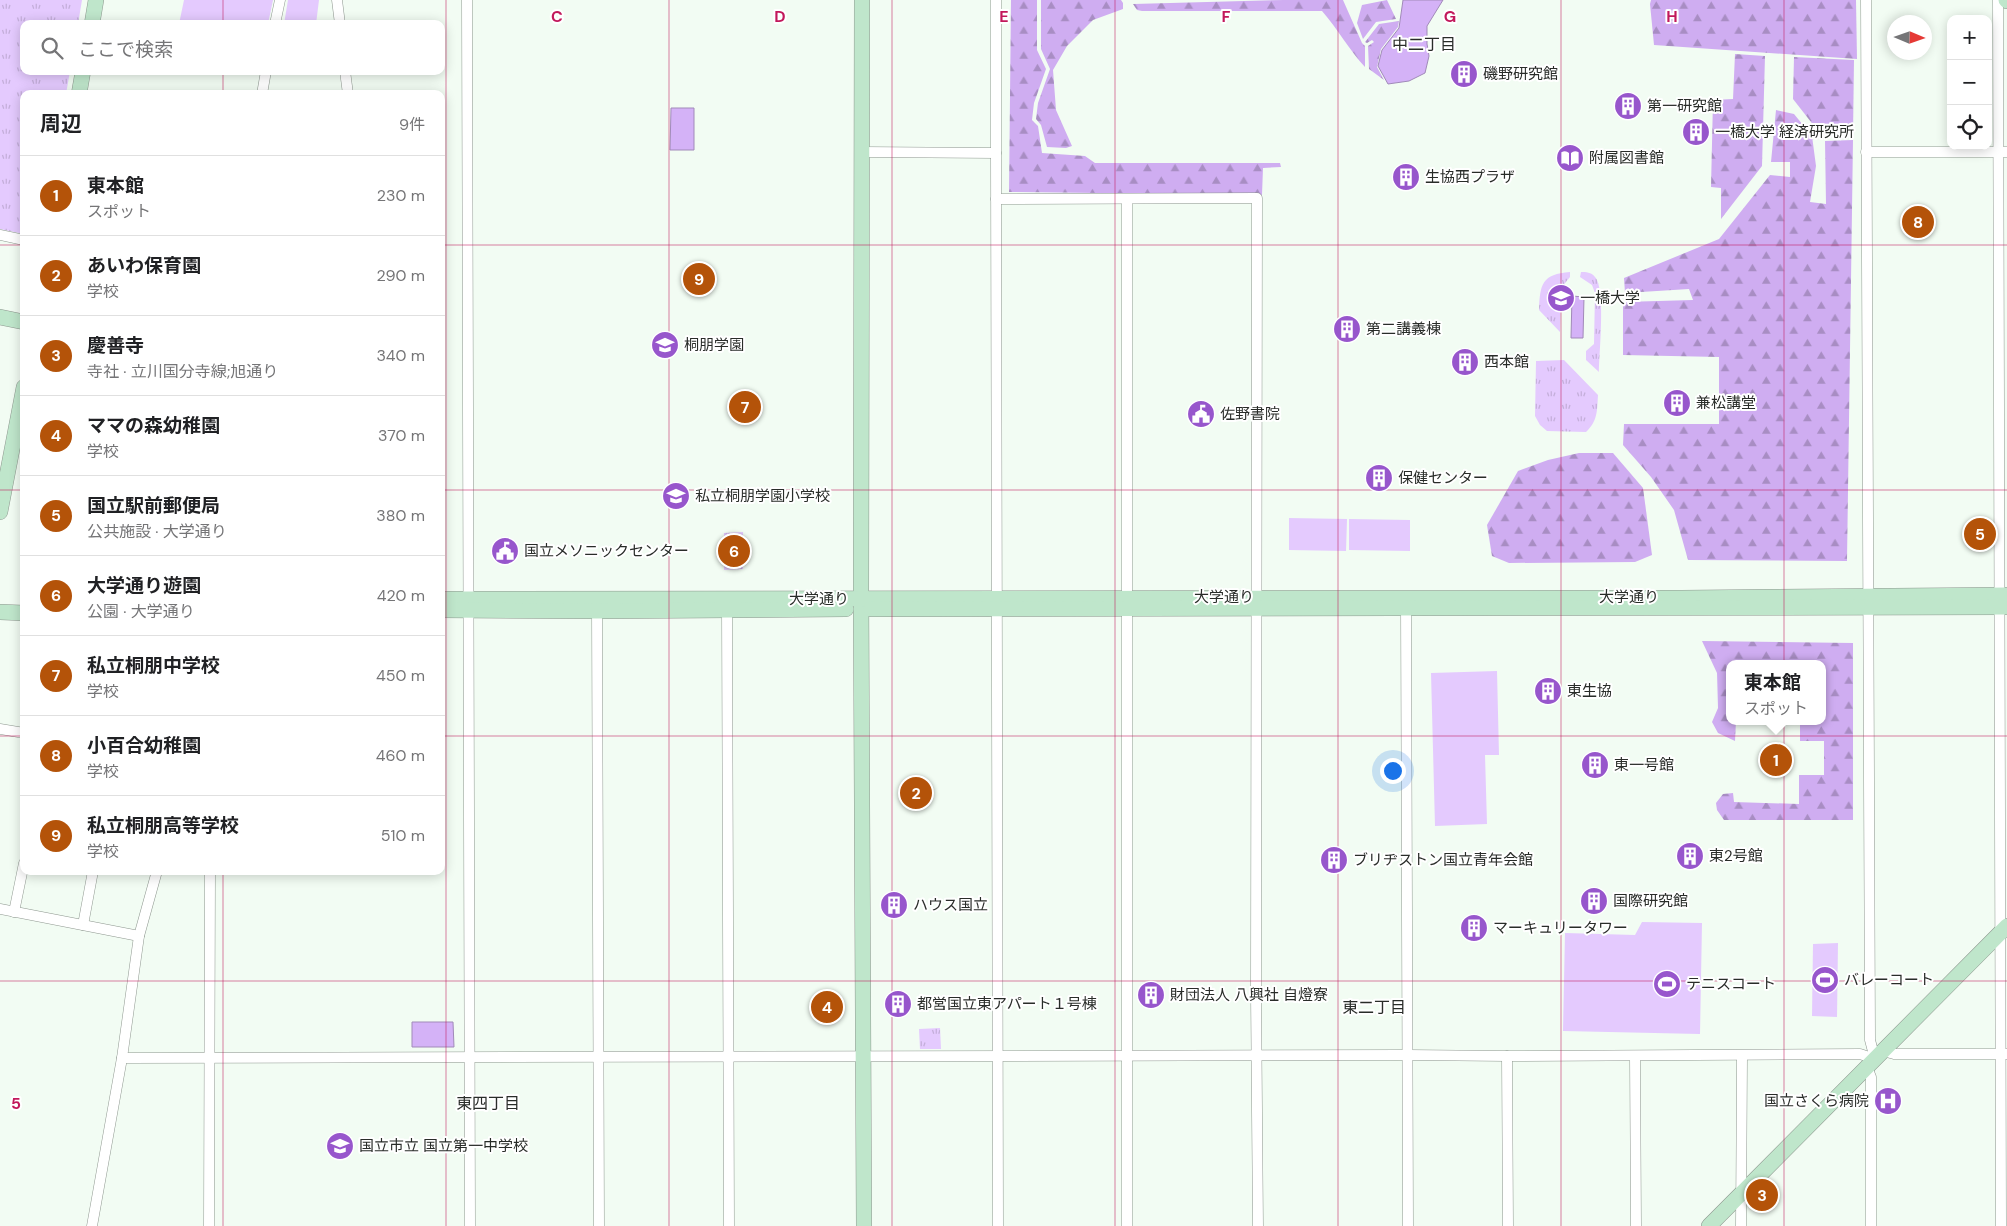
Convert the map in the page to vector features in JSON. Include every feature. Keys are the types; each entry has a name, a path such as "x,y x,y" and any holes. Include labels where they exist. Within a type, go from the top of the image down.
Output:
{"main road":[{"path":"93,20 96,0"},
{"path":"862,0 864,1226"},
{"path":"80,90 82,75"},
{"path":"0,317 20,321"},
{"path":"0,512 20,408"},
{"name":"大学通り","path":"445,600 468,604 597,605 1868,603 2003,601"},
{"path":"0,604 20,604"},
{"name":"大学通り","path":"445,609 468,604"},
{"path":"0,612 20,612"},
{"path":"1709,1226 2003,930"}],"street":[{"path":"276,20 280,0"},
{"path":"337,0 340,20"},
{"path":"467,0 470,1226"},
{"path":"996,0 998,1226"},
{"path":"1866,0 1870,1040 1875,1059 1871,1077 1871,1226"},
{"path":"1998,0 2003,152 2004,1054 2001,1226"},
{"path":"263,90 265,75"},
{"path":"346,75 347,90"},
{"path":"862,152 996,153"},
{"path":"1866,152 2003,152"},
{"path":"996,199 1257,198 1258,1226"},
{"path":"1127,199 1127,1226"},
{"path":"0,235 20,239"},
{"path":"1406,603 1408,1226"},
{"path":"727,604 729,1226"},
{"path":"597,605 600,1226"},
{"path":"0,729 20,732"},
{"path":"14,912 22,875"},
{"path":"83,925 92,875"},
{"path":"92,1226 122,1058 140,936 156,875"},
{"path":"209,1226 211,1058 210,875"},
{"path":"0,910 140,936"},
{"path":"122,1058 1742,1056 1860,1054 1875,1059 1894,1054 2004,1054"},
{"path":"1507,1056 1508,1226"},
{"path":"1636,1056 1636,1226"},
{"path":"1741,1226 1742,1056"}],"green space":[{"path":"0,0 82,0 79,20 20,20 20,75 69,75 67,90 20,90 20,233 0,229"},
{"path":"184,0 273,0 269,20 180,20"},
{"path":"288,0 319,0 316,20 285,20"},
{"path":"1011,0 1037,0 1037,50 1046,69 1034,103 1032,120 1038,126 1042,153 1085,156 1095,163 1280,163 1281,167 1263,168 1262,195 1009,192"},
{"path":"1041,0 1121,0 1123,3 1123,9 1093,20 1067,46 1053,70 1056,110 1072,146 1066,148 1047,147 1041,125 1036,119 1038,103 1050,69 1041,49"},
{"path":"1343,0 1365,46 1365,67 1322,11 1142,11 1137,10 1133,4"},
{"path":"1387,0 1396,19 1376,22 1363,39 1357,23 1362,5"},
{"path":"1651,0 1856,0 1857,59 1654,45"},
{"path":"1399,21 1398,27 1381,49 1377,67 1384,80 1369,69 1368,46 1374,42 1372,40 1367,43 1365,42 1379,24"},
{"path":"1735,54 1765,56 1762,166 1721,219 1721,188 1711,187 1713,100 1733,99"},
{"path":"1794,57 1854,60 1853,134 1818,131 1793,99"},
{"path":"1776,110 1794,114 1812,136 1816,166 1810,202 1826,204 1825,141 1853,140 1847,561 1688,560 1674,510 1651,477 1623,445 1624,424 1719,424 1719,357 1623,355 1623,302 1693,300 1689,289 1625,293 1624,278 1719,239 1770,175 1790,177 1790,162 1771,162"},
{"path":"1570,272 1570,277 1561,288 1560,332 1539,310 1540,293 1544,282 1548,278 1553,275"},
{"path":"1581,272 1590,273 1595,277 1600,294 1599,372 1586,360 1586,351 1594,344 1595,293 1592,285 1580,277"},
{"path":"1564,360 1598,395 1595,419 1586,432 1547,431 1540,425 1535,416 1536,361"},
{"path":"1579,453 1613,453 1643,488 1652,555 1635,562 1509,563 1492,556 1487,525 1518,471 1548,460"},
{"path":"1289,518 1347,519 1346,551 1289,550"},
{"path":"1349,519 1410,520 1410,551 1349,550"},
{"path":"743,532 743,569 724,570 724,533"},
{"path":"1702,641 1853,643 1853,820 1724,820 1717,810 1716,803 1723,794 1733,793 1734,802 1799,804 1799,775 1824,775 1824,741 1800,741 1800,725 1826,725 1826,660 1726,660 1726,725 1736,725 1735,741 1718,733 1712,722 1718,708 1717,673"},
{"path":"1497,671 1499,755 1485,755 1487,824 1435,826 1431,673"},
{"path":"1642,922 1702,923 1700,1034 1563,1031 1565,933 1635,935"},
{"name":"バレーコート","path":"1838,943 1837,1017 1812,1016 1813,944"},
{"path":"940,1028 941,1049 920,1049 919,1029"}],"shaded area":[{"path":"1403,0 1443,0 1427,26 1429,56 1425,73 1409,81 1388,84 1378,66 1382,50 1399,28"},
{"path":"671,108 694,108 694,150 670,150"},
{"path":"1572,296 1584,297 1583,338 1571,338"},
{"path":"412,1022 453,1022 454,1047 412,1047"}],"place":[{"name":"磯野研究館","path":"1464,74"},
{"name":"第一研究館","path":"1628,106"},
{"name":"一橋大学 経済研究所","path":"1696,132"},
{"name":"附属図書館","path":"1570,158"},
{"name":"生協西プラザ","path":"1406,177"},
{"name":"小百合幼稚園","path":"1918,222"},
{"name":"私立桐朋高等学校","path":"699,279"},
{"name":"一橋大学","path":"1561,298"},
{"name":"第二講義棟","path":"1347,329"},
{"name":"桐朋学園","path":"665,345"},
{"name":"西本館","path":"1465,362"},
{"name":"兼松講堂","path":"1677,403"},
{"name":"私立桐朋中学校","path":"745,407"},
{"name":"佐野書院","path":"1201,414"},
{"name":"保健センター","path":"1379,478"},
{"name":"私立桐朋学園小学校","path":"676,496"},
{"name":"国立駅前郵便局","path":"1980,534"},
{"name":"国立メソニックセンター","path":"505,551"},
{"name":"大学通り遊園","path":"734,551"},
{"name":"東生協","path":"1548,691"},
{"name":"東本館","path":"1776,760"},
{"name":"東一号館","path":"1595,765"},
{"name":"あいわ保育園","path":"916,793"},
{"name":"東2号館","path":"1690,856"},
{"name":"ブリヂストン国立青年会館","path":"1334,860"},
{"name":"国際研究館","path":"1594,901"},
{"name":"ハウス国立","path":"894,905"},
{"name":"マーキュリータワー","path":"1474,928"},
{"name":"バレーコート","path":"1825,980"},
{"name":"テニスコート","path":"1667,984"},
{"name":"財団法人 八興社 自燈寮","path":"1151,995"},
{"name":"都営国立東アパート１号棟","path":"898,1004"},
{"name":"ママの森幼稚園","path":"827,1007"},
{"name":"国立さくら病院","path":"1888,1101"},
{"name":"国立市立 国立第一中学校","path":"340,1146"},
{"name":"慶善寺","path":"1762,1195"}],"district":[{"name":"中二丁目","path":"1424,44"},
{"name":"東二丁目","path":"1374,1007"},
{"name":"東四丁目","path":"488,1103"}]}
